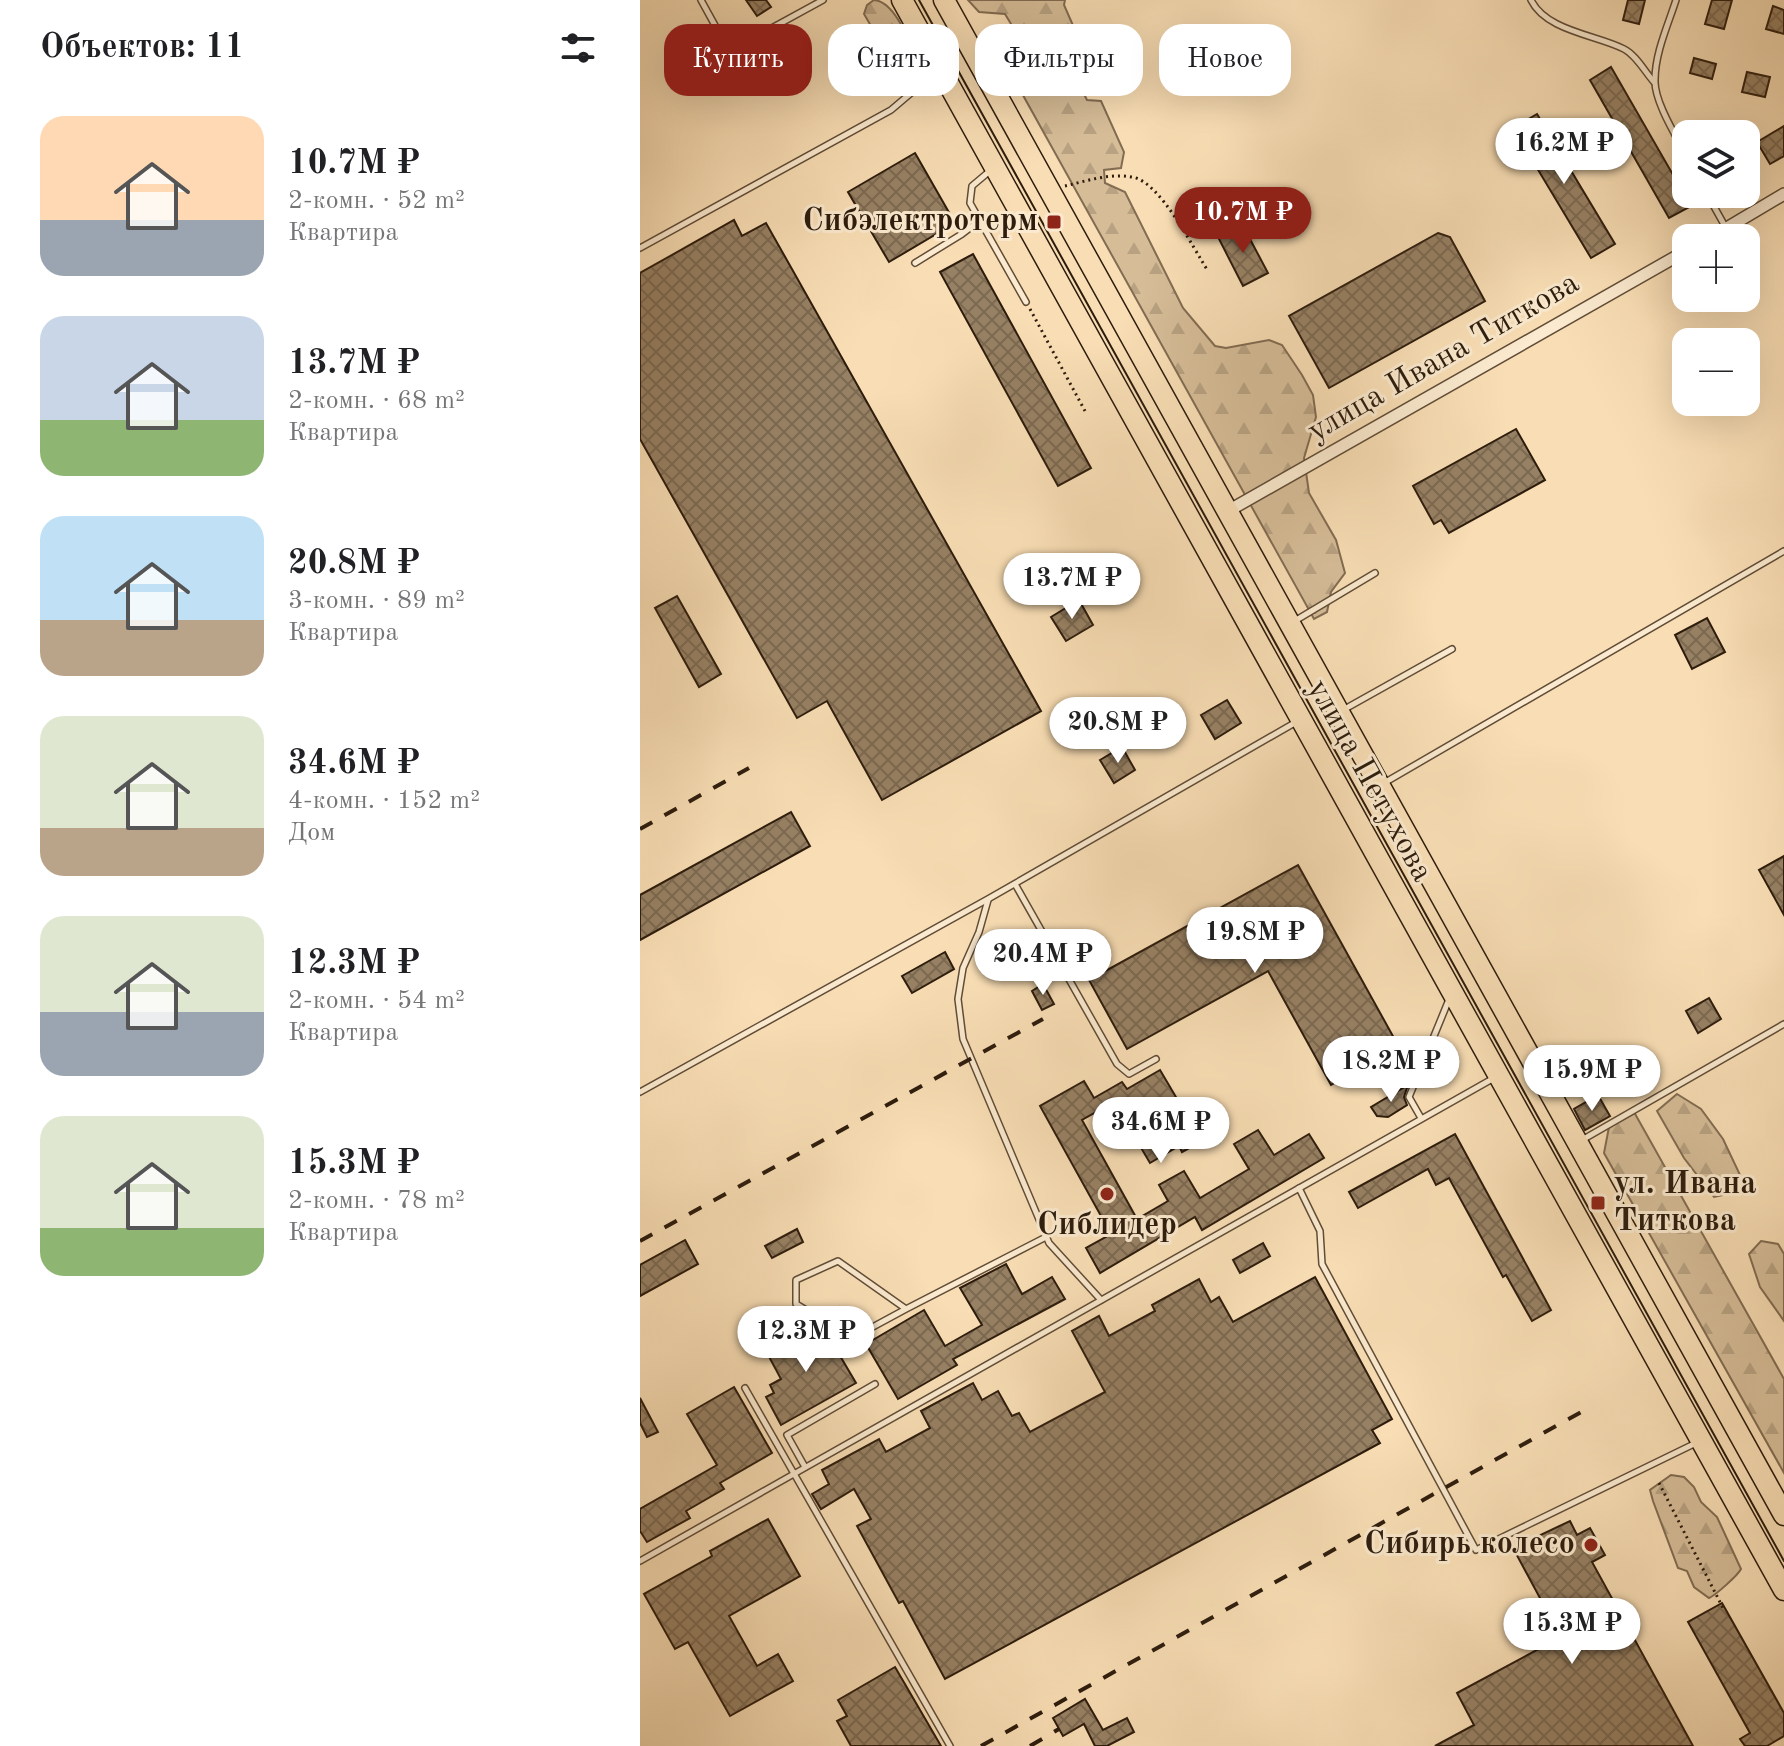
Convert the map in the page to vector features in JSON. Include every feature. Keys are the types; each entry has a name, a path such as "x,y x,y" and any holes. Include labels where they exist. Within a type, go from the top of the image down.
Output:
{"highway":[{"name":"улица Петухова","path":"902,0 915,24"},
{"name":"улица Петухова","path":"944,0 1784,1515"},
{"name":"улица Петухова","path":"955,96 1784,1590"},
{"path":"1591,1243 1606,1239 1624,1226"},
{"path":"1649,1348 1659,1335 1680,1327"}],"street":[{"path":"1734,224 1784,194"},
{"name":"улица Ивана Титкова","path":"1228,511 1672,259"}],"lane":[{"path":"701,0 723,40 732,46 739,46 823,0"},
{"path":"1531,0 1533,6 1555,22 1586,37 1628,51 1654,83 1672,129"},
{"path":"1654,83 1676,0"},
{"path":"640,248 891,110 909,96"},
{"path":"994,167 972,186 970,203 1026,302"},
{"path":"915,263 979,221"},
{"path":"1379,785 1784,551"},
{"path":"1290,624 1375,573"},
{"path":"1339,712 1452,649"},
{"path":"640,1092 1015,884 1302,719"},
{"path":"1015,884 1117,1064 1129,1074 1156,1059"},
{"path":"988,899 979,932 963,968 958,999 963,1039 1049,1243 1101,1300"},
{"path":"1421,1118 1409,1097 1452,992"},
{"path":"1577,1142 1784,1024"},
{"path":"640,1561 1498,1076"},
{"path":"1299,1188 1320,1231 1322,1264 1476,1550 1701,1440"},
{"path":"906,1309 838,1261 796,1280 796,1304 821,1319 835,1339 869,1329 1046,1237"},
{"path":"805,1467 787,1435 875,1384"},
{"path":"745,1388 950,1746"}],"path":[{"path":"1049,189 1108,176 1135,177 1161,196 1208,271"},
{"path":"1026,302 1085,411"},
{"path":"1659,1483 1723,1608"}],"green space":[{"path":"874,0 883,3 900,24 870,24 864,14 867,5"},
{"path":"968,0 1065,0 1064,5 1072,24 1011,24 1005,14 979,12"},
{"path":"1023,96 1085,96 1087,100 1101,101 1124,152 1121,168 1104,170 1105,183 1125,192 1183,308 1215,346 1226,348 1269,340 1282,345 1302,375 1313,395 1316,417 1304,458 1309,493 1336,540 1345,573 1331,592 1327,612 1314,619"},
{"path":"1677,1094 1701,1109 1723,1139 1741,1177 1737,1192 1714,1197 1684,1158 1657,1111"},
{"path":"1634,1112 1784,1379 1784,1473 1604,1153 1609,1127"},
{"path":"1761,1241 1778,1244 1784,1254 1784,1321 1760,1287 1749,1254"},
{"path":"1671,1475 1684,1477 1694,1487 1701,1502 1717,1517 1741,1569 1709,1598 1694,1587 1687,1571 1678,1568 1653,1501 1650,1490"}],"building":[{"path":"746,0 766,0 771,7 757,16"},
{"path":"1628,0 1645,0 1639,24 1623,20"},
{"path":"1712,0 1732,0 1724,29 1705,24"},
{"path":"1773,6 1784,10 1784,34 1766,29"},
{"path":"1694,58 1716,64 1712,79 1690,73"},
{"path":"1611,67 1672,173 1672,208 1687,208 1669,218 1590,80"},
{"path":"1747,72 1770,77 1765,97 1742,92"},
{"path":"1537,114 1615,244 1591,258 1513,128"},
{"path":"1784,126 1784,156 1770,164 1760,147 1760,140"},
{"path":"915,153 955,223 889,262 848,192"},
{"path":"734,220 742,236 766,223 1041,711 882,800 827,701 797,718 640,439 640,273"},
{"path":"1242,224 1268,273 1243,286 1218,237"},
{"path":"1438,233 1450,237 1485,301 1329,388 1289,316"},
{"path":"973,254 1091,468 1058,486 940,272"},
{"path":"1516,429 1545,480 1449,533 1441,520 1434,524 1413,486"},
{"path":"677,596 721,674 699,687 655,608"},
{"path":"1079,600 1093,625 1066,641 1051,617"},
{"path":"1707,618 1725,652 1692,669 1675,635"},
{"path":"1227,700 1241,723 1215,739 1201,715"},
{"path":"1122,747 1135,770 1114,783 1100,760"},
{"path":"791,812 810,846 640,940 640,895"},
{"path":"1784,856 1784,915 1759,870"},
{"path":"1298,865 1399,1047 1331,1085 1268,971 1127,1049 1089,980"},
{"path":"945,952 954,969 912,993 902,976"},
{"path":"1043,984 1054,1004 1042,1010 1032,991"},
{"path":"1709,998 1721,1019 1698,1033 1686,1011"},
{"path":"1160,1070 1202,1141 1182,1152 1179,1146 1150,1163 1114,1102 1082,1120 1137,1219 1168,1201 1159,1185 1184,1171 1200,1198 1249,1169 1234,1144 1258,1130 1274,1155 1309,1134 1324,1158 1202,1230 1195,1217 1100,1273 1086,1248 1111,1234 1040,1106 1084,1081 1094,1098 1122,1082 1127,1089"},
{"path":"1408,1085 1404,1097 1407,1105 1388,1117 1377,1116 1371,1107"},
{"path":"1598,1095 1610,1116 1585,1130 1574,1109"},
{"path":"1455,1134 1551,1310 1532,1321 1506,1275 1503,1277 1449,1178 1436,1185 1428,1169 1358,1208 1349,1192"},
{"path":"797,1229 803,1242 772,1258 765,1246"},
{"path":"685,1240 698,1264 640,1296 640,1265"},
{"path":"1263,1243 1270,1256 1240,1273 1233,1260"},
{"path":"1006,1264 1022,1294 1052,1277 1065,1299 953,1359 957,1365 898,1399 866,1344 924,1310 945,1346 982,1325 960,1288"},
{"path":"1315,1277 1392,1419 1372,1430 1380,1443 945,1679 903,1601 899,1603 857,1526 871,1519 854,1489 821,1509 812,1494 829,1484 822,1470 879,1439 886,1452 930,1428 921,1411 973,1383 982,1400 998,1391 1012,1416 1019,1413 1030,1432 1105,1392 1072,1331 1099,1316 1109,1336 1155,1311 1152,1305 1199,1279 1211,1302 1219,1297 1233,1322"},
{"path":"839,1307 845,1318 832,1326 825,1315"},
{"path":"818,1324 856,1383 781,1425 766,1397 774,1393 770,1385 781,1379 767,1353"},
{"path":"734,1387 772,1453 720,1483 724,1489 686,1511 690,1518 647,1542 640,1531 640,1509 717,1465 687,1414"},
{"path":"640,1398 658,1432 647,1437 640,1423"},
{"path":"768,1519 800,1576 729,1616 757,1666 778,1654 793,1681 730,1716 688,1642 675,1649 644,1594 712,1556 710,1551"},
{"path":"1570,1521 1577,1535 1590,1528 1605,1555 1592,1562 1693,1746 1435,1746 1474,1725 1457,1693 1561,1637 1513,1548"},
{"path":"1722,1603 1784,1713 1784,1736 1767,1746 1745,1746 1740,1739 1750,1733 1688,1622"},
{"path":"895,1667 941,1746 851,1746 837,1721 847,1716 838,1700"},
{"path":"1085,1699 1103,1730 1127,1718 1134,1732 1107,1746 1095,1746 1084,1724 1063,1736 1053,1718"}],"tram line":[{"path":"919,0 1784,1561"}],"railway":[{"path":"640,829 749,768"},
{"path":"640,1241 1043,1019"},
{"path":"981,1746 1592,1406"},
{"path":"1030,1746 1059,1729"}],"place":[{"name":"Сибэлектротерм","path":"1054,222"},
{"name":"Сиблидер","path":"1107,1194"},
{"name":"ул. Ивана Титкова","path":"1598,1203"},
{"name":"Сибирь колесо","path":"1591,1545"}]}
